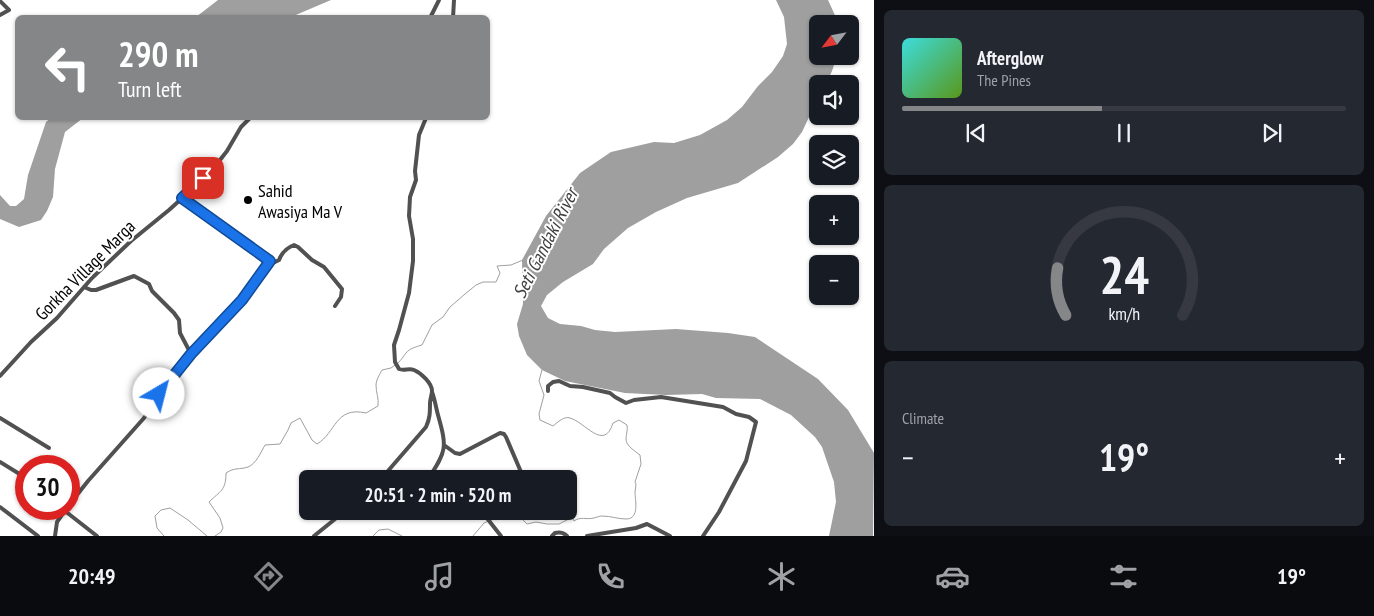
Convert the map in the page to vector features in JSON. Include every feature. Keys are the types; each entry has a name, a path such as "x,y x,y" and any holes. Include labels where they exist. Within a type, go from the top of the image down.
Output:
{"street":[{"path":"432,15 439,0"},
{"path":"453,15 454,0"},
{"path":"0,1 10,10 0,15"},
{"name":"Gorkha Village Marga","path":"0,376 27,346 57,318 84,287 131,241 169,210 208,174 227,151 241,127 248,120"},
{"path":"425,120 419,135 415,170 416,180 410,197 409,216 413,239 410,292 393,354 399,369 403,371 413,369 420,373 428,382 432,392 444,445 441,459 434,470"},
{"path":"182,198 270,261 279,260 288,248 294,245 298,247 312,260 324,267 342,289 341,297 334,306"},
{"path":"80,492 144,418 159,394 191,354 242,300 270,261"},
{"path":"84,287 96,290 134,276 149,284 152,291 179,320 180,333 191,354"},
{"path":"548,391 548,386 553,382 559,381 570,386 583,386 610,393 626,403 634,400 661,397 710,404 749,417 756,422 746,460 703,536"},
{"path":"389,470 426,427 430,418 432,392"},
{"path":"0,418 49,448"},
{"path":"444,445 460,454 502,433 506,437 520,470"},
{"path":"0,462 15,471"},
{"path":"0,507 38,536"},
{"path":"55,536 59,520"},
{"path":"78,520 97,536"},
{"path":"314,536 334,520"},
{"path":"488,520 501,536"},
{"path":"587,536 636,528 647,524 670,536"},
{"path":"552,536 558,532 567,536"}],"water":[{"path":"218,0 331,0 296,15 199,15"},
{"name":"Seti Gandaki River","path":"776,0 828,0 835,15 809,15 809,65 834,65 830,75 809,75 809,117 802,132 793,144 778,157 738,183 687,198 656,212 628,228 604,249 593,264 563,282 547,295 541,306 548,318 560,324 581,326 595,330 615,332 676,329 755,337 818,379 848,410 874,453 873,536 829,536 836,502 834,482 822,447 815,437 791,415 760,399 716,398 702,394 625,393 565,381 542,370 527,355 519,336 517,324 523,304 522,260 546,216 580,173 611,152 654,142 674,143 700,135 727,120 742,107 783,56 787,44 784,17"},
{"path":"48,120 80,120 65,132 55,169 53,197 47,211 41,220 19,227 0,219 0,195 10,206 16,206 24,199 28,175 46,122"}],"waterway":[{"name":"Seti Gandaki River","path":"398,363 409,350 422,345 432,325 443,317 450,307 465,294 483,282 496,282 500,273 497,266 511,265 523,260"},
{"path":"215,536 223,528 220,518 209,502 224,487 226,473 251,465 258,458 265,445 280,444 291,423 300,418 312,440 317,444 348,413 366,413 378,406 377,379 382,370 395,365"},
{"path":"473,536 484,523 501,516 516,515 527,524 536,522 559,524 572,516 574,521 602,516 626,519 635,513 635,482 641,464 640,455 626,442 627,425 619,420 613,423 605,435 599,435 570,418 563,419 553,426 540,420 539,414 544,395 539,381 542,370"},
{"path":"164,536 157,528 155,516 161,510 170,508 207,536"},
{"path":"373,536 379,530 388,529 402,536"}],"place":[{"name":"Sahid Awasiya Ma V","path":"248,200"}],"route":[{"path":"159,394 178,368 242,300 270,261 182,198 203,178"}]}
